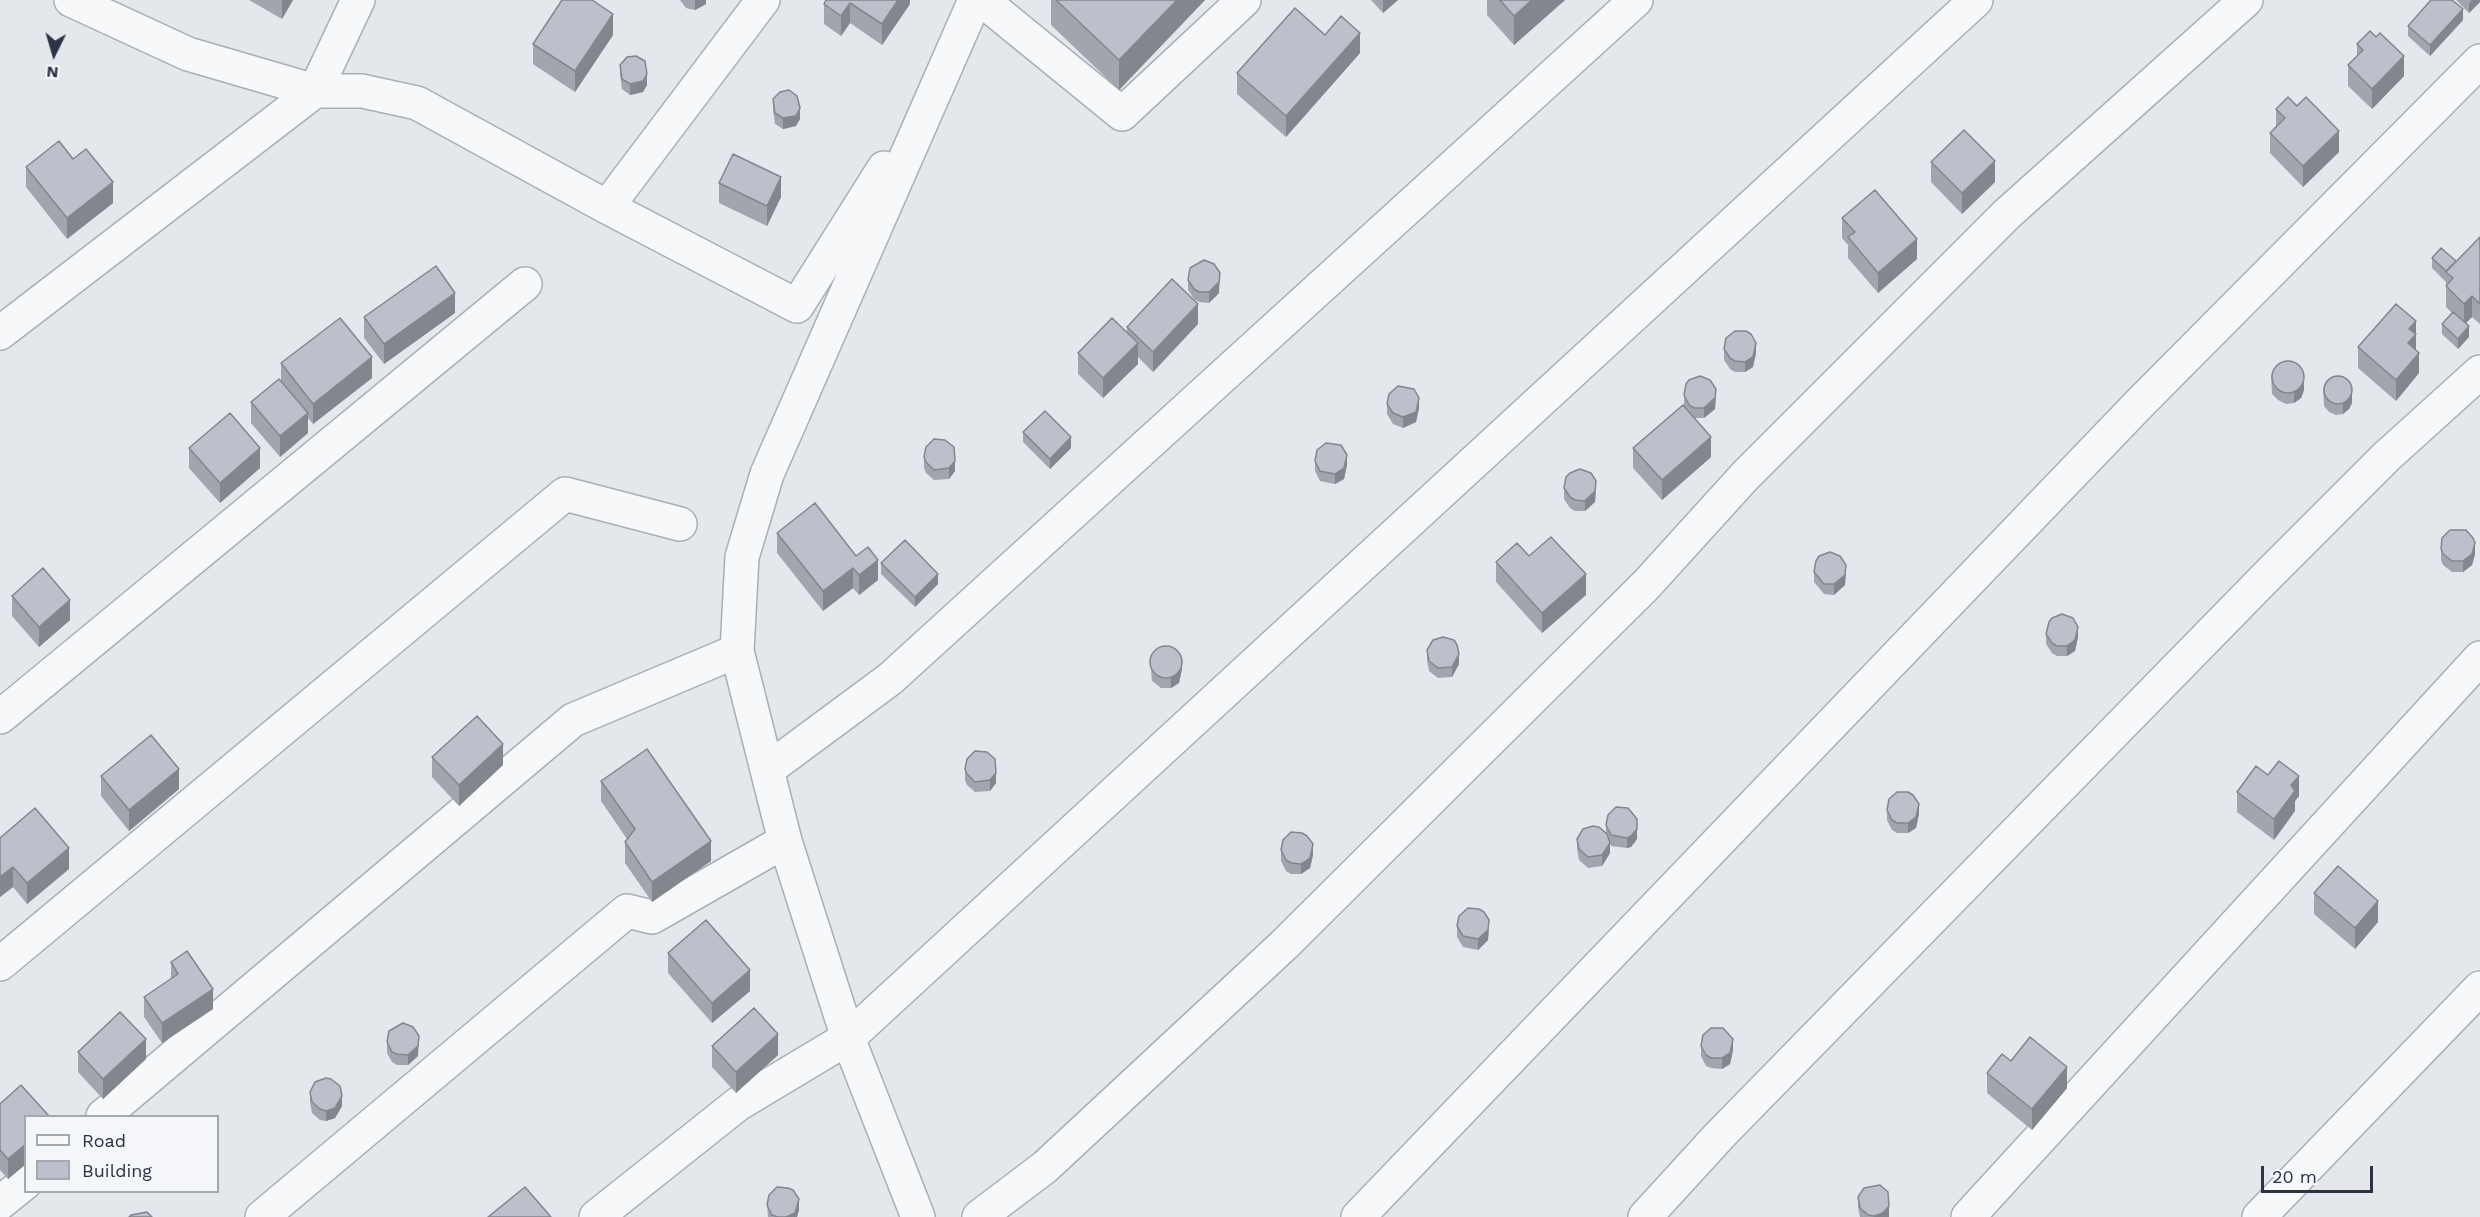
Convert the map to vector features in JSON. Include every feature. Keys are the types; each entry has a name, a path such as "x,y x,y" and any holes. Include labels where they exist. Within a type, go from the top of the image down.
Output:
{"street":[{"path":"71,0 188,54 315,91 362,91 417,103 607,207 797,306 944,71"},
{"path":"0,333 315,91 358,0"},
{"path":"607,207 764,0"},
{"path":"918,1217 848,1038 785,841 737,651 742,557 767,474 975,0"},
{"path":"982,0 1122,114 1244,0"},
{"path":"767,770 890,679 1636,0"},
{"path":"596,1217 738,1104 848,1038 1976,0"},
{"path":"979,1217 1045,1167 1285,944 1647,585 1745,476 2007,214 2246,0"},
{"path":"1358,1217 2141,402 2480,61"},
{"path":"0,717 525,284"},
{"path":"1645,1217 1719,1135 2267,576 2386,457 2480,372"},
{"path":"0,964 565,494 680,524"},
{"path":"104,1115 573,720 737,651"},
{"path":"1968,1217 2480,658"},
{"path":"262,1217 627,911 652,917 785,841"},
{"path":"2259,1217 2480,988"},
{"path":"0,1203 24,1184"}],"building":[{"path":"562,0 592,0 613,14 575,71 533,44"},
{"path":"826,0 898,0 882,24 850,3 841,16 824,4"},
{"path":"1056,0 1177,0 1119,60"},
{"path":"1500,0 1532,0 1514,16"},
{"path":"2431,0 2452,0 2463,9 2430,45 2408,26"},
{"path":"1295,8 1325,35 1341,16 1360,33 1286,116 1237,73"},
{"path":"2370,31 2376,37 2380,33 2404,56 2372,89 2348,65 2363,50 2357,44"},
{"path":"636,56 645,61 647,74 643,81 630,84 622,79 620,65 627,57"},
{"path":"789,90 797,96 800,108 796,116 783,118 775,113 773,99 780,92"},
{"path":"2288,97 2297,106 2306,97 2339,131 2303,166 2270,133 2285,118 2276,109"},
{"path":"1964,130 1995,161 1962,193 1931,162"},
{"path":"59,141 73,159 86,149 113,182 67,218 26,167"},
{"path":"733,154 781,177 767,206 719,183"},
{"path":"1875,190 1917,239 1878,273 1848,237 1855,232 1842,218"},
{"path":"2480,237 2480,304 2472,296 2464,304 2446,286 2453,278 2446,272"},
{"path":"2441,248 2456,261 2446,271 2432,258"},
{"path":"1204,260 1214,264 1220,273 1219,282 1209,292 1199,292 1188,280 1190,268"},
{"path":"436,266 455,293 384,344 364,317"},
{"path":"1172,279 1198,304 1153,352 1127,327"},
{"path":"2396,304 2416,321 2409,329 2416,334 2408,343 2419,353 2396,380 2358,347"},
{"path":"2453,312 2469,326 2458,339 2442,324"},
{"path":"340,318 372,357 313,404 281,363"},
{"path":"1112,318 1138,343 1103,378 1078,353"},
{"path":"1735,331 1746,331 1751,334 1756,343 1753,357 1745,362 1730,358 1724,349 1726,338"},
{"path":"2288,361 2299,366 2304,377 2299,388 2288,393 2277,388 2272,377 2277,366"},
{"path":"1700,376 1710,380 1716,389 1715,398 1704,408 1694,408 1689,405 1684,395 1686,384 1689,380"},
{"path":"2338,376 2348,380 2352,390 2348,400 2338,404 2328,400 2324,390 2328,380"},
{"path":"279,379 308,413 280,436 251,402"},
{"path":"1398,386 1414,389 1419,398 1416,412 1403,417 1393,413 1387,404 1389,394"},
{"path":"1683,405 1711,437 1662,480 1633,448"},
{"path":"1045,411 1071,437 1050,459 1023,432"},
{"path":"230,413 260,448 220,483 189,448"},
{"path":"934,439 945,440 954,447 955,461 949,468 934,470 926,462 924,457 926,447"},
{"path":"1326,443 1341,445 1347,455 1344,468 1335,474 1320,471 1315,461 1317,450"},
{"path":"1580,469 1591,473 1596,481 1595,491 1585,501 1570,497 1564,488 1566,477"},
{"path":"815,503 856,556 868,547 878,560 859,575 853,568 823,591 777,533"},
{"path":"2450,530 2466,530 2473,538 2475,543 2472,554 2463,561 2452,561 2443,554 2442,538"},
{"path":"1551,537 1586,574 1542,613 1496,562 1517,543 1529,556"},
{"path":"905,540 938,574 915,597 881,563"},
{"path":"1830,552 1840,556 1846,565 1845,575 1834,584 1824,584 1814,572 1816,561 1819,556"},
{"path":"43,568 70,600 39,627 12,596"},
{"path":"2062,614 2073,618 2078,627 2075,640 2067,646 2057,646 2046,634 2052,618"},
{"path":"1443,637 1454,640 1459,654 1452,667 1438,668 1429,661 1427,650 1433,640"},
{"path":"1166,646 1177,651 1182,662 1177,673 1166,678 1155,673 1150,662 1155,651"},
{"path":"477,716 503,744 459,785 432,757"},
{"path":"151,735 179,769 129,810 101,776"},
{"path":"647,749 711,841 652,882 625,842 635,829 601,781"},
{"path":"975,751 987,752 995,759 996,773 990,780 975,782 967,774 965,769 967,759"},
{"path":"2279,761 2299,776 2291,785 2295,791 2274,819 2237,792 2256,766 2268,775"},
{"path":"1897,792 1908,792 1919,804 1916,817 1908,823 1897,823 1892,820 1887,810 1889,799"},
{"path":"1616,807 1628,808 1637,819 1637,829 1627,838 1611,835 1606,825 1608,815"},
{"path":"35,808 69,848 27,883 13,867 0,877 0,838"},
{"path":"1599,827 1607,834 1610,843 1602,855 1588,857 1579,849 1577,839 1583,829"},
{"path":"1291,832 1302,833 1313,844 1310,858 1301,864 1286,860 1281,850 1283,840"},
{"path":"2338,866 2378,901 2355,928 2314,893"},
{"path":"1468,908 1479,909 1489,920 1488,930 1478,939 1463,936 1457,926 1459,916"},
{"path":"706,920 750,970 712,1003 668,953"},
{"path":"187,951 213,989 162,1023 144,997 178,974 171,962"},
{"path":"754,1008 778,1034 736,1072 712,1046"},
{"path":"120,1012 146,1039 103,1079 78,1052"},
{"path":"403,1023 413,1027 419,1036 418,1046 408,1055 392,1052 387,1042 389,1031"},
{"path":"1711,1028 1723,1028 1733,1039 1730,1053 1722,1058 1711,1058 1706,1055 1701,1046 1703,1035"},
{"path":"2030,1037 2067,1067 2032,1109 1987,1073 2002,1054 2011,1061"},
{"path":"326,1078 340,1086 342,1096 335,1108 326,1111 312,1102 310,1092 315,1082"},
{"path":"21,1085 48,1115 24,1115 24,1146 8,1159 0,1150 0,1104"},
{"path":"1880,1185 1888,1192 1889,1206 1883,1213 1868,1215 1860,1208 1858,1197 1864,1188"},
{"path":"525,1187 551,1217 488,1217"},
{"path":"777,1187 793,1190 799,1199 795,1213 786,1217 772,1215 767,1205 769,1195"},
{"path":"147,1212 152,1217 129,1217 131,1215"}]}
